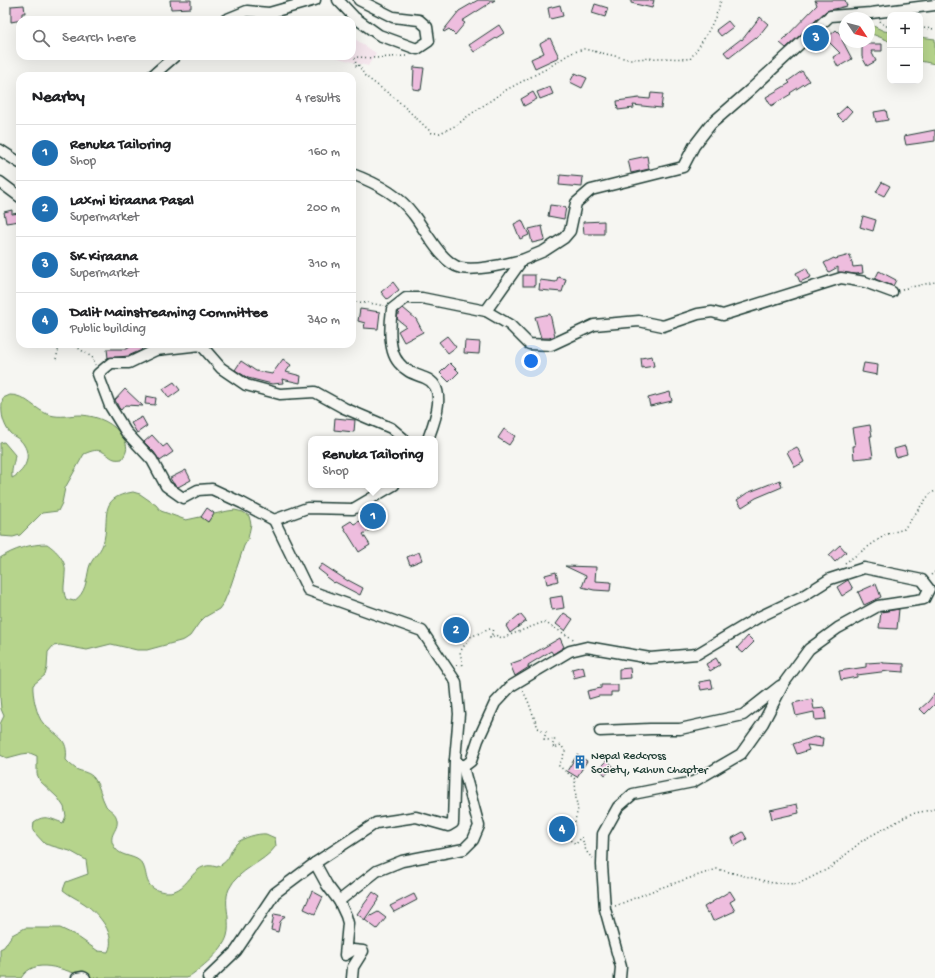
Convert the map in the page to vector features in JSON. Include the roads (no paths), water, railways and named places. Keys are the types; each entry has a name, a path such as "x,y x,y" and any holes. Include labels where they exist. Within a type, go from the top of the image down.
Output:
{"street":[{"path":"235,16 247,11 269,13 315,0"},
{"path":"338,0 354,16"},
{"path":"356,18 379,35 417,49 429,41 427,27 419,20 393,16 359,0"},
{"path":"356,175 385,190 402,202 413,213 446,259 460,268 481,268 522,260 544,251 564,238 570,231 576,203 591,190 683,167 694,146 711,124 830,16 935,5"},
{"path":"157,72 170,60"},
{"path":"0,150 16,160"},
{"path":"0,182 16,194"},
{"path":"486,311 522,260"},
{"path":"429,436 438,408 438,394 434,384 427,378 414,374 405,369 395,357 390,335 392,309 406,298 422,298 486,311 510,325 529,344 551,345 594,325 639,321 663,326 698,314 712,312 723,315 841,278 864,282 892,292"},
{"path":"174,348 156,350 129,363 111,363 98,374 110,406 126,432 152,460 166,486 183,498 198,490 212,489 242,502 274,520 308,590 422,631 456,682 459,714 455,760 454,823 448,826 416,817 376,823 315,863 275,893 236,951 208,978"},
{"path":"204,348 221,368 246,385 280,394 315,392 344,408 391,428 400,436"},
{"path":"274,520 307,508 353,509 389,488"},
{"path":"463,767 471,761 478,740 494,703 511,686 570,651 587,647 650,658 697,654 759,617 803,596 830,579 864,568 922,580 929,589 924,599 878,606 838,628 809,649 784,683 763,723 741,754 693,782 632,794 618,807 603,834 602,865 605,909 621,967 620,978"},
{"path":"600,731 650,728 680,729 743,715 784,683"},
{"path":"339,901 377,871 402,861 464,849 473,840 479,826 463,767 455,760"},
{"path":"315,863 339,901 348,923 345,955 353,950 363,951 353,967 352,978"},
{"path":"77,978 85,978"}],"place":[{"name":"SK Kiraana","path":"816,38"},
{"name":"Renuka Tailoring","path":"373,516"},
{"name":"Laxmi kiraana Pasal","path":"456,630"},
{"name":"Nepal Redcross Society, Kahun Chapter","path":"580,762"},
{"name":"Dalit Mainstreaming Committee","path":"562,829"}]}
